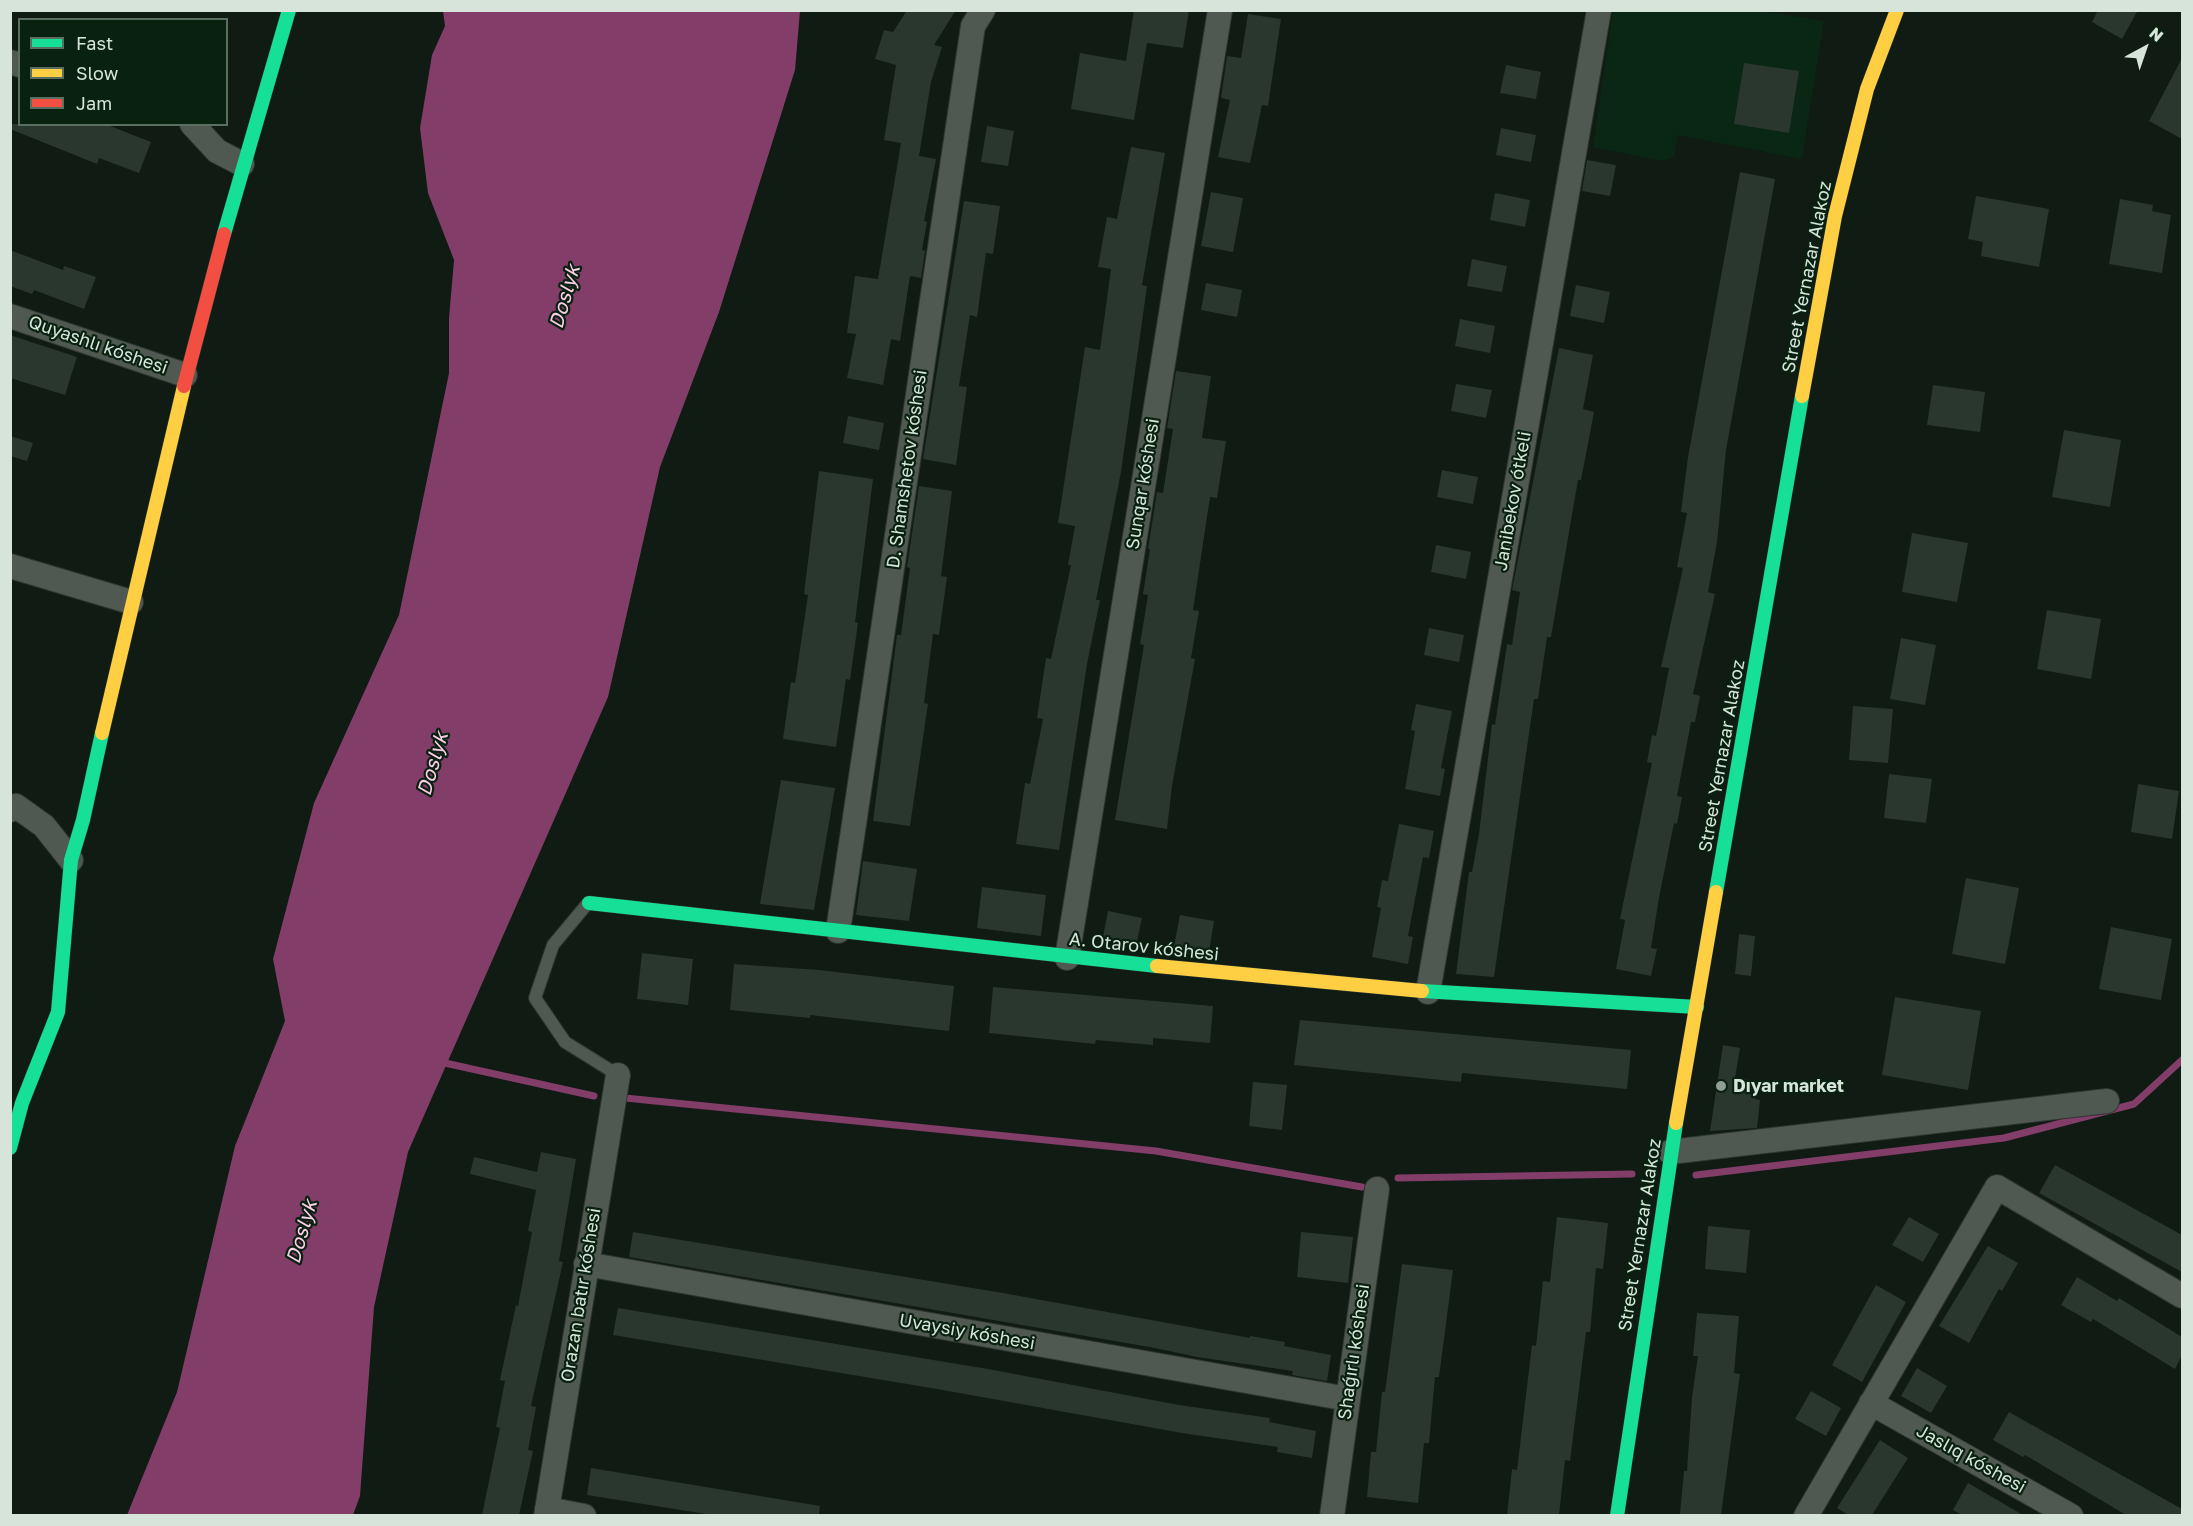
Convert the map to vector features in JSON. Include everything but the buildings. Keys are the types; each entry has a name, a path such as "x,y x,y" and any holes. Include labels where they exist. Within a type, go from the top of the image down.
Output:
{"street":[{"path":"10,1148 22,1103 58,1012 71,860 83,820 131,602 185,375 242,164 289,10"},
{"name":"D. Shamshetov kóshesi","path":"838,931 973,26 983,10"},
{"name":"Sunqar kóshesi","path":"1067,958 1220,10"},
{"name":"Janibekov ótkeli","path":"1428,992 1599,10"},
{"name":"Street Yernazar Alakoz","path":"1617,1515 1670,1152 1833,227 1867,89 1897,10"},
{"path":"194,126 217,150 242,164"},
{"name":"Quyashlı kóshesi","path":"10,316 185,375"},
{"path":"10,566 131,602"},
{"path":"10,810 16,806 44,826 71,860"},
{"name":"A. Otarov kóshesi","path":"589,903 1067,958 1428,992 1697,1007"},
{"name":"Orazan batır kóshesi","path":"546,1512 618,1075"},
{"path":"1670,1152 2107,1101"},
{"path":"1806,1515 1997,1187 2182,1296"},
{"name":"Shaǵırlı kóshesi","path":"1332,1515 1377,1189"},
{"name":"Uvaysiy kóshesi","path":"586,1264 1348,1399"},
{"name":"Jaslıq kóshesi","path":"1871,1403 2071,1515"},
{"path":"546,1512 584,1515"}],"lane":[{"path":"589,903 553,945 535,998 565,1042 618,1075"}],"shaded area":[{"path":"1613,11 1762,11 1824,21 1802,159 1678,135 1674,157 1662,161 1593,147"}],"water":[{"name":"Doslyk","path":"443,11 800,11 795,70 719,312 660,467 608,697 408,1152 374,1307 360,1496 353,1515 127,1515 177,1392 235,1146 285,1021 273,959 314,803 399,615 449,373 449,318 454,260 428,193 420,128 432,55 445,26"}],"waterway":[{"path":"1696,1175 2004,1138 2134,1104 2182,1060"},
{"path":"445,1063 594,1096"},
{"path":"625,1098 1156,1151 1362,1187"},
{"path":"1398,1178 1632,1174"}],"traffic: fast":[{"path":"224,234 289,10"},
{"path":"1716,892 1802,396"},
{"path":"10,1148 22,1103 58,1012 71,860 83,820 102,733"},
{"path":"589,903 1157,966"},
{"path":"1422,991 1697,1007"},
{"path":"1617,1516 1676,1123"}],"traffic: slow":[{"path":"1802,396 1835,216 1867,89 1897,10"},
{"path":"102,733 184,386"},
{"path":"1676,1123 1716,892"},
{"path":"1157,966 1422,991"}],"traffic: jam":[{"path":"184,386 224,234"}],"place":[{"name":"Dıyar market","path":"1721,1086"}]}
